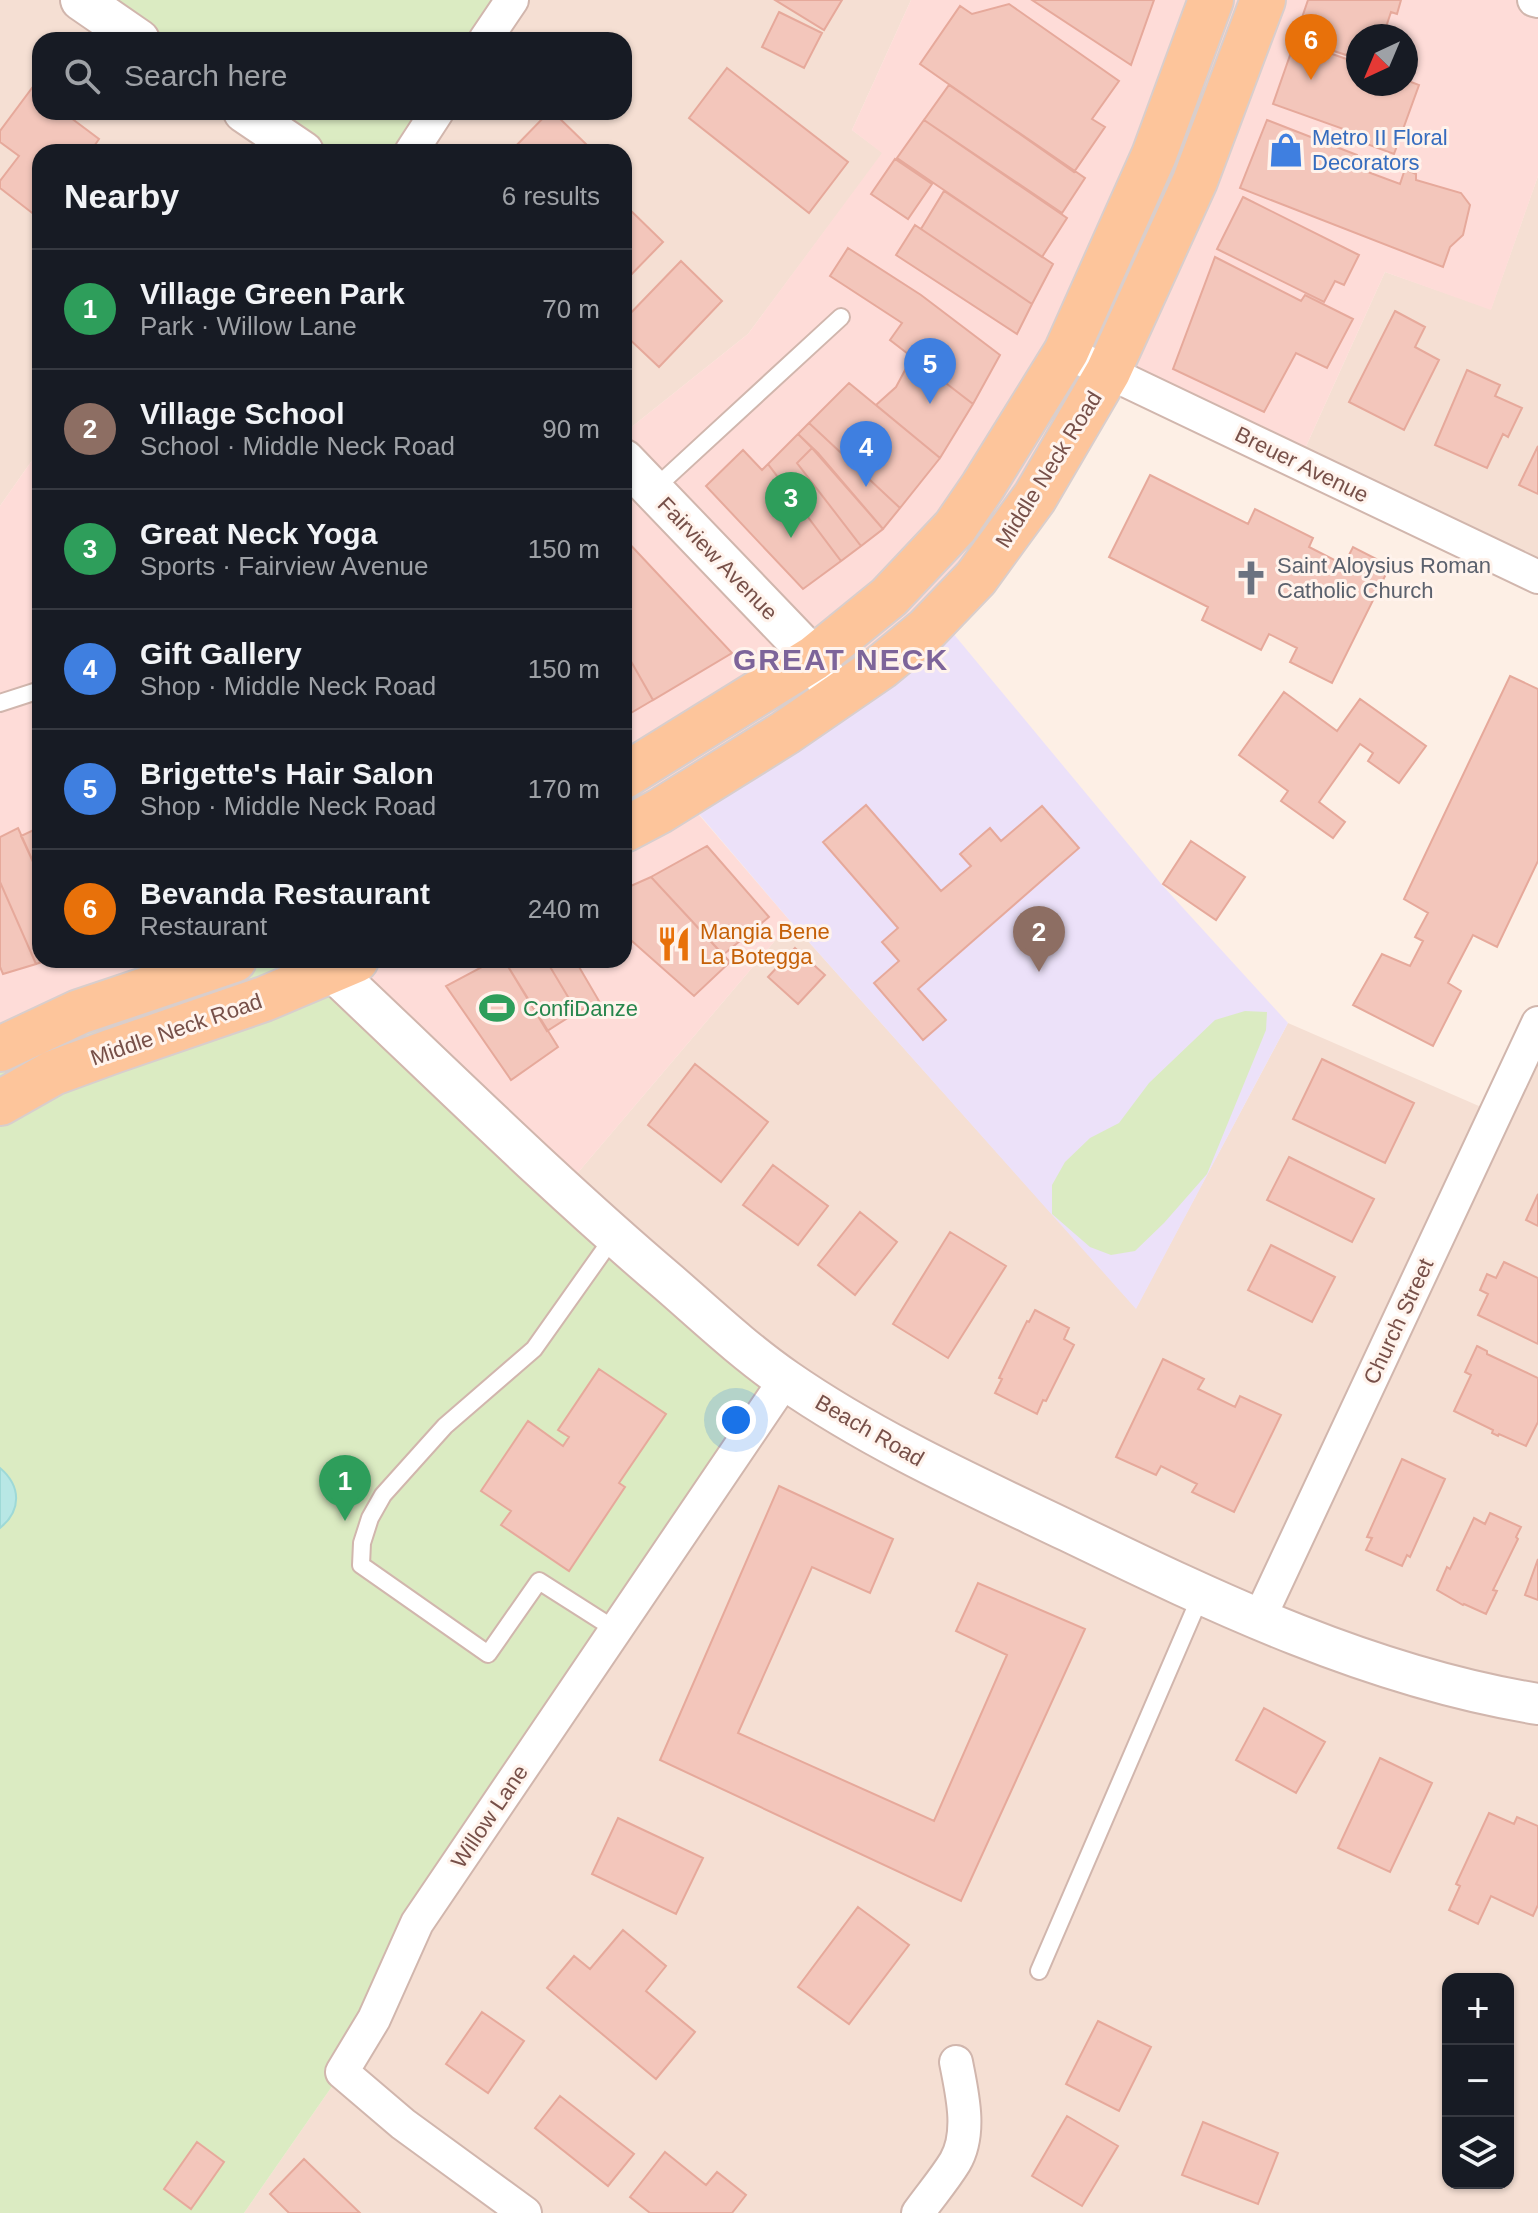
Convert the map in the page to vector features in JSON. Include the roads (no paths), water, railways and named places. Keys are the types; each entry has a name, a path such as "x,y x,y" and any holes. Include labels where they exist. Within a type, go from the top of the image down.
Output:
{"main road":[{"name":"Middle Neck Road","path":"632,771 814,658 889,597 955,527 1066,352 1154,155 1211,0"},
{"name":"Middle Neck Road","path":"632,826 785,733 881,667 927,629 976,578 1035,497 1108,372 1195,181 1263,0"},
{"path":"0,1049 79,1012 210,968"},
{"name":"Middle Neck Road","path":"0,1103 53,1073 264,999 326,968"}],"street":[{"path":"81,0 127,32"},
{"path":"490,32 512,0"},
{"path":"256,120 291,144"},
{"path":"416,144 432,120"},
{"name":"Breuer Avenue","path":"1066,352 1538,577"},
{"name":"Fairview Avenue","path":"632,468 814,658 836,698"},
{"name":"Beach Road","path":"341,968 614,1236 785,1380 870,1433 936,1468 1201,1595 1311,1642 1457,1688 1538,1704"},
{"name":"Church Street","path":"1259,1619 1538,1023"},
{"name":"Willow Lane","path":"525,2213 403,2124 342,2072 374,2019 417,1923 785,1380"},
{"path":"918,2213 960,2151 964,2122 956,2062"}],"lane":[{"path":"653,490 841,317"},
{"path":"0,703 32,693"},
{"path":"614,1236 534,1349 445,1426 383,1495 370,1518 362,1543 361,1565 488,1654 539,1581 616,1630"},
{"path":"1039,1971 1201,1595"}],"water":[{"path":"0,1468 12,1482 16,1498 12,1514 0,1528"}],"place":[{"name":"Bevanda Restaurant","path":"1311,80"},
{"name":"Metro II Floral Decorators","path":"1286,150"},
{"name":"Brigette's Hair Salon","path":"930,404"},
{"name":"Gift Gallery","path":"866,487"},
{"name":"Great Neck Yoga","path":"791,538"},
{"name":"Saint Aloysius Roman Catholic Church","path":"1251,578"},
{"name":"Mangia Bene La Botegga","path":"674,944"},
{"name":"Village School","path":"1039,972"},
{"name":"ConfiDanze","path":"497,1008"},
{"name":"Village Green Park","path":"345,1521"}],"district":[{"name":"GREAT NECK","path":"841,660"}]}
